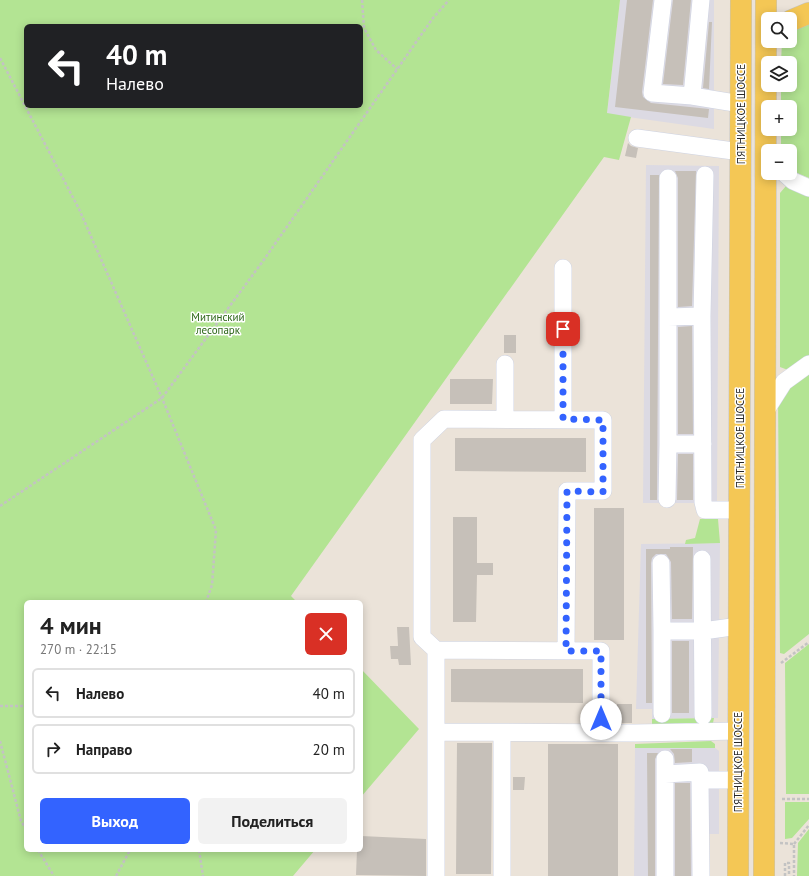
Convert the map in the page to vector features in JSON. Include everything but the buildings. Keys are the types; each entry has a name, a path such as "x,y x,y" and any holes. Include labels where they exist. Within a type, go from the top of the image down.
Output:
{"main road":[{"name":"ПЯТНИЦКОЕ ШОССЕ","path":"738,876 741,0"},
{"path":"766,0 771,50 768,144"},
{"path":"797,18 809,13"},
{"path":"764,876 765,412 768,180"}],"street":[{"path":"663,0 652,93 692,96 741,104"},
{"path":"692,96 701,0"},
{"path":"637,138 741,152"},
{"path":"705,175 702,316 703,502 705,510 739,510"},
{"path":"667,499 668,178"},
{"path":"792,180 809,188"},
{"path":"563,268 563,419"},
{"path":"668,317 702,316"},
{"path":"505,364 505,419"},
{"path":"765,412 784,382 809,364"},
{"path":"566,651 567,491 603,492 603,420 444,419 422,440 422,637 436,650 566,651 601,651 601,733"},
{"path":"668,444 703,444"},
{"path":"702,559 703,716"},
{"path":"661,563 662,714"},
{"path":"662,631 703,631 738,626"},
{"path":"436,650 436,876"},
{"path":"436,732 601,733 738,731"},
{"path":"502,732 502,876"},
{"path":"665,876 664,766 700,770 738,780"},
{"path":"700,770 701,876"}],"path":[{"path":"362,0 364,28 376,50 397,69"},
{"path":"0,506 162,398 263,261 433,18 449,0"},
{"path":"0,58 24,104"},
{"path":"26,108 79,209 162,398 216,530 212,586 207,600"},
{"path":"780,664 809,642"},
{"path":"0,706 24,706"},
{"path":"0,741 21,821 24,826"},
{"path":"782,791 782,807"},
{"path":"782,799 809,799"},
{"path":"794,876 794,844 809,825"},
{"path":"780,836 780,844 794,844"},
{"path":"39,852 54,876"},
{"path":"116,876 129,852"},
{"path":"200,852 203,876"},
{"path":"785,876 785,864 789,864 789,876"}],"shaded area":[{"path":"620,0 714,0 714,129 607,114"},
{"path":"646,165 719,166 717,503 643,503"},
{"path":"720,543 718,718 652,719 652,709 636,709 641,544"},
{"path":"635,748 715,748 719,751 719,834 706,834 707,876 634,876"}],"green space":[{"name":"Митинский лесопарк","path":"0,0 620,0 607,113 631,117 619,160 604,157 291,596 295,600 24,600 24,852 313,852 293,876 0,876"},
{"path":"809,21 809,178 797,173 797,144 781,144 781,136 797,136 797,100 781,100 781,92 797,92 797,56 781,56 782,48 797,48 797,25"},
{"path":"786,186 809,196 809,357 788,370 780,367 780,193"},
{"path":"809,369 809,634 784,654 780,653 778,394"},
{"path":"700,519 718,519 720,543 685,544 686,540 695,538"},
{"path":"809,644 809,794 786,794 785,663"},
{"path":"363,671 419,729 363,795"},
{"path":"714,718 713,723 652,725 652,719"},
{"path":"711,741 715,744 715,748 635,748 635,744"},
{"path":"785,802 809,802 809,819 792,838 785,839"},
{"path":"809,829 809,876 797,876 798,843"}],"route":[{"path":"563,329 563,419 603,420 603,492 567,491 566,651 601,651 601,719"}]}
